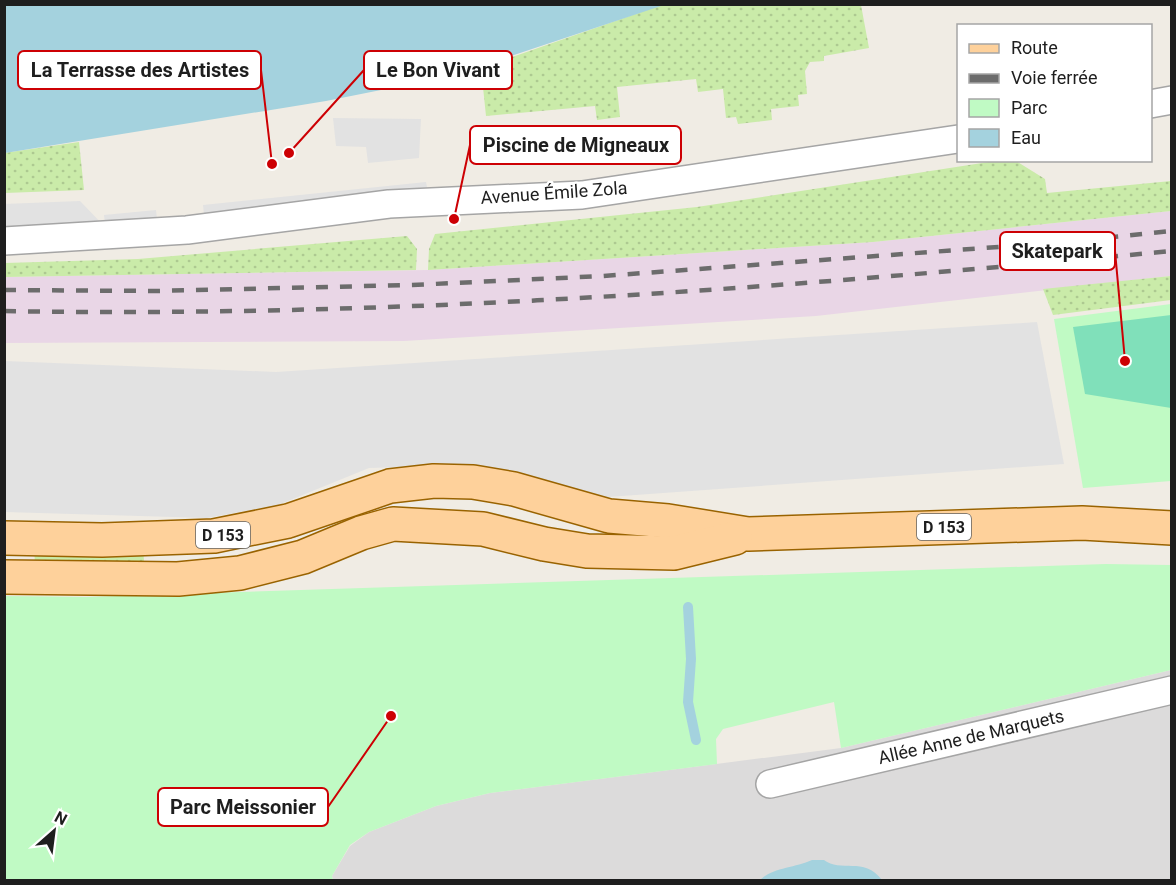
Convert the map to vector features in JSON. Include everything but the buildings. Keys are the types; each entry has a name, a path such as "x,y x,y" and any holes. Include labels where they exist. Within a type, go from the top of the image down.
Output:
{"main road":[{"name":"D 153","path":"4,538 102,540 214,536 288,521 390,486 434,481 473,482 514,489 609,516 668,521 748,534 1082,522 1172,528"},
{"name":"D 153","path":"4,577 178,579 240,573 303,557 361,532 393,524 483,530 586,551 620,552 674,553 748,534"}],"street":[{"path":"1152,104 1172,100"},
{"name":"Avenue Émile Zola","path":"4,241 187,230 389,204 582,195 957,139"},
{"path":"1140,526 1172,520"},
{"name":"Allée Anne de Marquets","path":"770,784 1172,690"}],"shaded area":[{"path":"333,118 421,119 419,158 368,163 366,147 336,146"},
{"path":"426,182 428,192 204,215 203,205"},
{"path":"80,201 104,226 5,231 4,204"},
{"path":"156,210 157,219 105,225 104,215"},
{"path":"1171,211 1171,276 816,316 404,341 5,343 4,277 428,270 873,242"},
{"path":"1037,322 1064,464 594,498 472,465 369,468 278,505 207,518 5,512 5,361 276,372"},
{"path":"1171,670 1171,880 333,880 332,876 350,846 369,832 436,806 490,793 841,748"}],"green space":[{"path":"664,4 861,5 869,48 824,56 824,61 810,62 805,71 807,94 798,95 799,106 771,109 772,120 738,124 736,117 726,118 723,89 698,92 696,79 617,87 620,117 597,120 595,106 486,116 481,68"},
{"path":"79,142 84,190 5,193 4,153"},
{"path":"989,162 1018,162 1045,179 1047,193 1171,181 1171,211 873,242 428,270 429,249 435,234 697,207"},
{"path":"407,236 417,249 416,270 5,277 5,263 138,259"},
{"path":"1171,276 1171,300 1053,315 1043,289"},
{"path":"1171,304 1171,481 1083,488 1054,319"},
{"path":"1171,315 1171,408 1085,394 1073,327"},
{"path":"34,548 143,548 144,561 35,564"},
{"path":"1106,564 1171,565 1171,670 841,748 834,702 723,729 716,739 717,764 490,793 436,806 369,832 350,845 332,876 333,880 5,880 5,596 86,597"}],"water":[{"path":"4,5 664,5 451,76 326,101 5,153"},
{"path":"812,860 824,860 830,864 868,869 882,880 760,880 778,870"}],"waterway":[{"path":"688,607 691,659 688,702 696,740"}],"railway":[{"path":"4,290 155,291 412,285 603,276 1053,243 1172,231"},
{"path":"4,311 297,310 589,298 880,277 1172,251"}],"place":[{"name":"Le Bon Vivant","path":"289,153"},
{"name":"La Terrasse des Artistes","path":"272,164"},
{"name":"Piscine de Migneaux","path":"454,219"},
{"name":"Skatepark","path":"1125,361"},
{"name":"Parc Meissonier","path":"391,716"}]}
